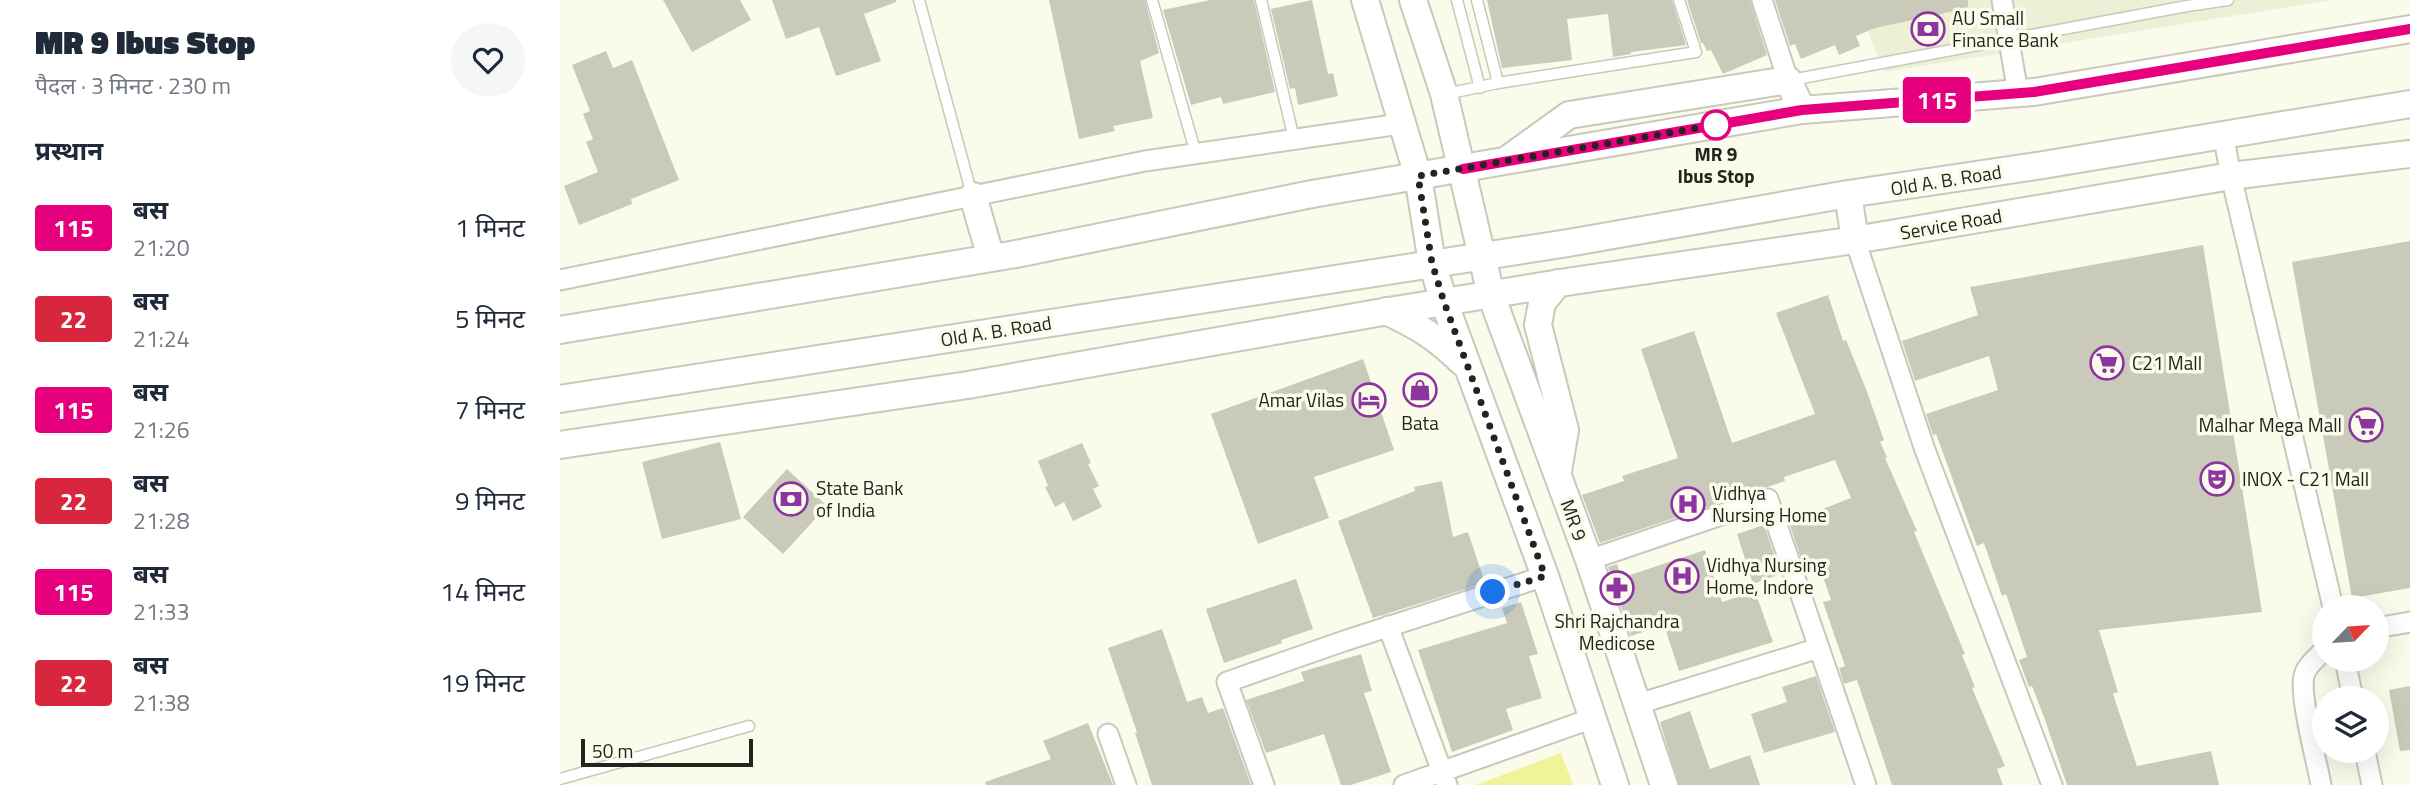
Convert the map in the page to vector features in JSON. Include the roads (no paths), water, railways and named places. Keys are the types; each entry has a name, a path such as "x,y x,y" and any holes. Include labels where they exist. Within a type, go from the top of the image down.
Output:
{"main road":[{"path":"1365,0 1400,124 1418,176 1432,263 1444,302 1545,576 1615,785"},
{"path":"1413,0 1444,94 1463,169"},
{"path":"560,330 991,258 1312,194 1802,110 2018,93 2410,29"},
{"path":"1503,162 1569,115 1788,80 1802,110"},
{"name":"Old A. B. Road","path":"560,399 1635,232 1848,194 2030,167 2410,104"},
{"name":"Service Road","path":"560,445 968,386 1558,283 1855,240 2231,176 2410,154"},
{"name":"MR 9","path":"1463,169 1491,295 1589,560 1664,785"},
{"path":"1848,194 1855,240"},
{"path":"973,196 991,258"},
{"path":"1558,283 1542,303 1538,325 1565,430 1558,474"},
{"path":"1386,312 1420,327 1438,339 1469,369"}],"street":[{"path":"1762,0 1788,80"},
{"path":"2002,0 2018,93"},
{"path":"560,280 1145,161 1400,124"},
{"path":"2223,134 2330,595"},
{"path":"1855,240 1925,450 2052,785"},
{"path":"1589,560 1768,499 1862,784"},
{"path":"1264,785 1227,682 1388,626 1545,576"},
{"path":"2389,626 2410,622"},
{"path":"1388,626 1444,778"},
{"path":"1638,704 1819,648"},
{"path":"2312,663 2303,678 2304,694 2321,785"},
{"path":"1404,785 1444,778 1593,718"},
{"path":"1108,734 1126,785"},
{"path":"2367,763 2372,785"}],"lane":[{"path":"919,0 973,196"},
{"path":"1152,0 1196,154"},
{"path":"1261,0 1294,139"},
{"path":"1457,0 1480,88"},
{"path":"1477,0 1498,83"},
{"path":"1444,94 1696,52 1679,0"},
{"path":"1788,80 2186,3 2228,0"},
{"path":"560,779 749,726"}],"place":[{"name":"AU Small Finance Bank","path":"1928,29"},
{"name":"MR 9 Ibus Stop","path":"1716,125"},
{"name":"C21 Mall","path":"2107,363"},
{"name":"Bata","path":"1420,390"},
{"name":"Amar Vilas","path":"1369,400"},
{"name":"Malhar Mega Mall","path":"2366,425"},
{"name":"INOX - C21 Mall","path":"2217,479"},
{"name":"State Bank of India","path":"791,499"},
{"name":"Vidhya Nursing Home","path":"1688,504"},
{"name":"Vidhya Nursing Home, Indore","path":"1682,576"},
{"name":"Shri Rajchandra Medicose","path":"1617,588"}]}
